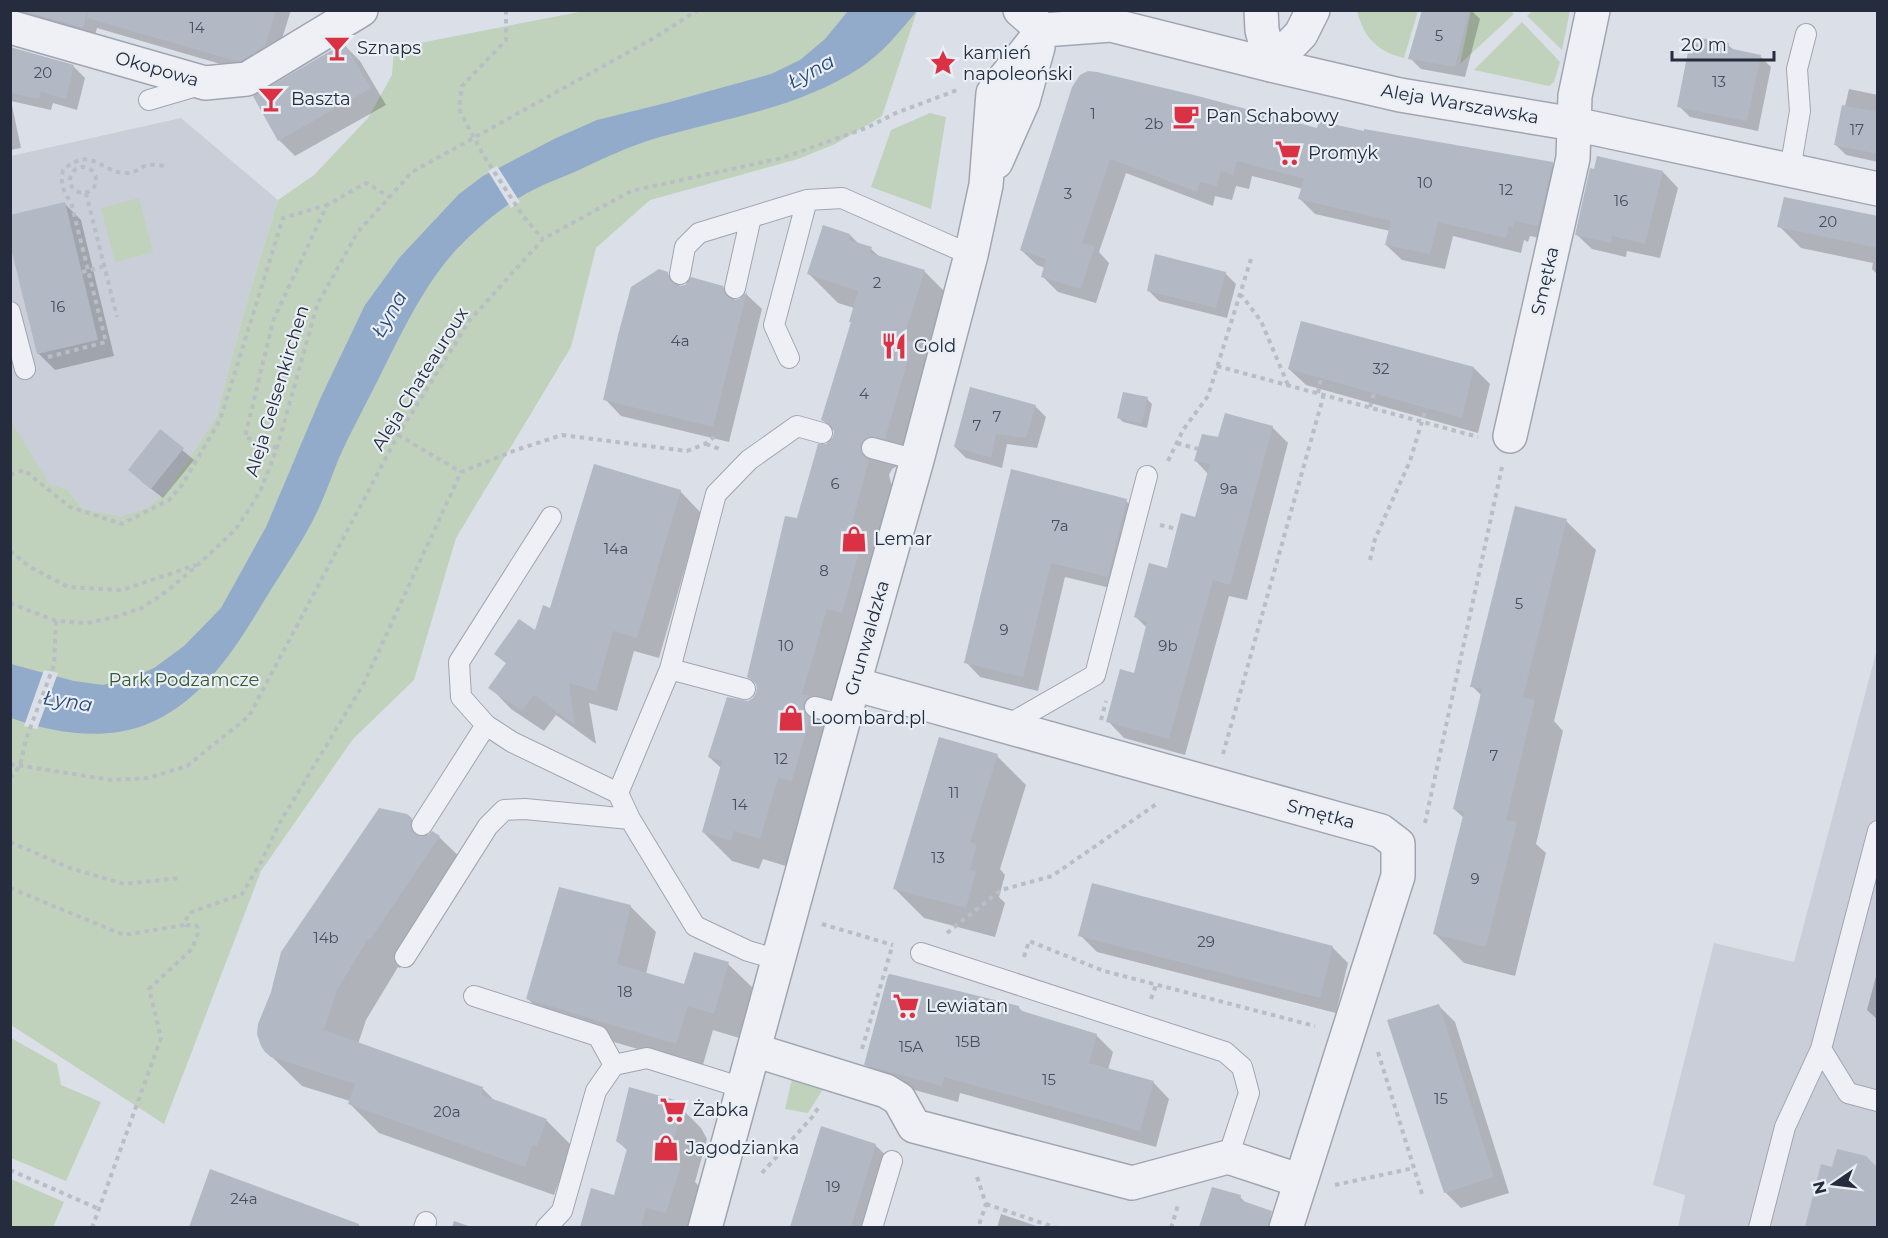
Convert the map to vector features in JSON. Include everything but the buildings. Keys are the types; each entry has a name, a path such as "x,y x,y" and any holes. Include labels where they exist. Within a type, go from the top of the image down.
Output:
{"street":[{"path":"1261,10 1262,30 1271,65"},
{"path":"1271,65 1301,34 1313,10"},
{"name":"Smętka","path":"1500,438 1573,158 1575,96 1593,10"},
{"name":"Okopowa","path":"10,27 206,83 247,79 353,12"},
{"name":"Aleja Warszawska","path":"1032,20 1111,25 1400,95 1574,124 1878,189"},
{"name":"Grunwaldzka","path":"705,1227 779,960 830,711 854,684 917,460 971,255 986,185 1023,101 1032,20"},
{"name":"Smętka","path":"854,684 1381,831 1398,844 1398,876 1362,1040 1301,1181 1286,1227"},
{"path":"754,1050 785,1062 886,1090 899,1099 914,1126 1132,1183 1228,1157 1301,1181"}],"lane":[{"path":"1790,170 1800,111 1797,69 1806,34"},
{"path":"149,100 206,83"},
{"path":"680,274 685,247 699,233 807,200 842,198 971,255"},
{"path":"789,358 774,325 807,200"},
{"path":"735,288 751,218"},
{"path":"10,312 32,364"},
{"path":"618,793 669,669 716,494 749,460 797,426 822,433"},
{"path":"872,447 917,460"},
{"path":"1006,726 1095,675 1147,476"},
{"path":"551,517 459,662 461,697 486,725 512,742 618,793 630,819 695,926 748,951 779,960"},
{"path":"669,669 745,689"},
{"path":"422,825 486,725"},
{"path":"405,957 488,826 504,810 525,809 630,819"},
{"path":"1759,1227 1785,1127 1821,1049 1878,831"},
{"path":"921,953 1225,1052 1242,1067 1249,1093 1228,1157"},
{"path":"474,996 598,1036 614,1065"},
{"path":"1821,1049 1848,1093 1878,1101"},
{"path":"546,1227 562,1211 596,1091 614,1065 647,1058 743,1088"},
{"path":"872,1227 892,1161"}],"path":[{"path":"506,10 506,40 462,86 459,109 482,153 523,216 543,239"},
{"name":"Aleja Gelsenkirchen","path":"10,603 56,621 87,623 142,608 167,591 199,564 236,529 260,492 277,448 316,305 357,233 412,172 654,38 698,10"},
{"name":"Aleja Chateauroux","path":"10,764 111,780 148,778 187,766 249,716 398,435 470,320 543,239 631,190 782,158 866,129 896,113 966,87"},
{"path":"32,364 106,342 71,202 63,187 61,178 63,170 83,159 97,161 110,170 126,173 132,173 145,166 164,166"},
{"path":"79,168 88,168 94,174 96,182 93,189 86,193 74,189 71,182 72,174 79,168"},
{"path":"10,475 24,470 70,507 122,524 169,500 182,485 220,420 283,218 327,205 366,183 390,197"},
{"path":"86,193 117,317"},
{"path":"277,448 245,437 273,321 327,205"},
{"path":"1166,469 1183,430 1208,396 1251,259"},
{"path":"82,272 105,266"},
{"path":"1239,296 1242,296 1261,321 1288,385"},
{"path":"1217,366 1422,422 1500,438"},
{"path":"1318,393 1321,379"},
{"path":"1221,760 1324,394"},
{"path":"1370,408 1374,394"},
{"path":"1370,560 1375,538 1410,460 1426,408"},
{"path":"184,925 189,913 242,894 247,886 279,824 364,683 461,472 562,435 687,452 705,444 718,434"},
{"path":"398,435 461,472"},
{"path":"1177,443 1198,449"},
{"path":"1429,807 1501,472"},
{"path":"10,551 30,567 68,586 122,590 199,564"},
{"path":"10,778 20,766 26,739 54,665 56,621"},
{"path":"1099,728 1108,694"},
{"path":"828,926 921,953 1001,890 1052,876 1193,779"},
{"path":"10,842 70,868 124,884 180,878"},
{"path":"10,888 124,935 184,925 197,926 198,933 192,949 149,988 161,1038 92,1227"},
{"path":"1016,984 1029,941 1104,972 1362,1040 1422,1194"},
{"path":"859,1059 893,945"},
{"path":"762,1173 813,1116 825,1096"},
{"path":"964,1139 986,1204 978,1227"},
{"path":"10,1170 99,1209"},
{"path":"986,1204 1057,1227"}],"shaded area":[{"path":"181,118 278,200 247,301 216,417 168,491 146,508 121,518 82,508 67,489 50,486 11,421 11,156"},
{"path":"1877,649 1877,1227 1678,1227 1685,1195 1653,1185 1714,943 1794,962"}],"green space":[{"name":"Park Podzamcze","path":"584,11 917,11 882,116 835,144 798,159 650,200 596,248 571,347 456,538 414,680 353,739 261,871 164,1124 11,1025 10,419 50,485 67,489 82,508 121,517 146,508 168,491 216,417 247,301 278,200 314,175 368,118 392,75 394,48"},
{"path":"1357,11 1418,11 1404,58 1386,52 1373,42 1364,29"},
{"path":"1471,11 1511,11 1514,14 1460,64"},
{"path":"1532,11 1570,11 1562,50 1527,16"},
{"path":"1522,22 1560,62 1554,82 1549,86 1474,70"},
{"path":"930,113 946,117 931,209 871,187 891,130"},
{"path":"139,198 153,252 115,262 101,208"},
{"path":"11,1038 57,1064 61,1085 101,1102 66,1181 11,1158"},
{"path":"792,1079 825,1086 808,1113 785,1109"},
{"path":"11,1179 64,1202 53,1227 11,1227"}],"water":[{"name":"Łyna","path":"848,11 917,11 876,56 836,82 763,110 639,144 544,184 502,209 455,251 422,296 403,330 348,438 318,510 299,545 228,656 214,674 183,703 145,725 112,733 61,731 11,718 11,664 74,681 103,685 131,678 154,668 184,646 221,608 266,527 321,397 365,305 400,257 459,194 483,176 556,138 597,120 771,74 800,60 825,39"}],"pier":[{"path":"497,166 520,202 511,208 488,171"},
{"path":"44,670 58,673 37,729 24,726"}],"place":[{"name":"Sznaps","path":"337,48"},
{"name":"kamień napoleoński","path":"943,63"},
{"name":"Baszta","path":"271,99"},
{"name":"Pan Schabowy","path":"1186,116"},
{"name":"Promyk","path":"1288,153"},
{"name":"Gold","path":"894,346"},
{"name":"Lemar","path":"854,539"},
{"name":"Loombard.pl","path":"791,718"},
{"name":"Lewiatan","path":"906,1006"},
{"name":"Żabka","path":"673,1110"},
{"name":"Jagodzianka","path":"666,1148"}]}
